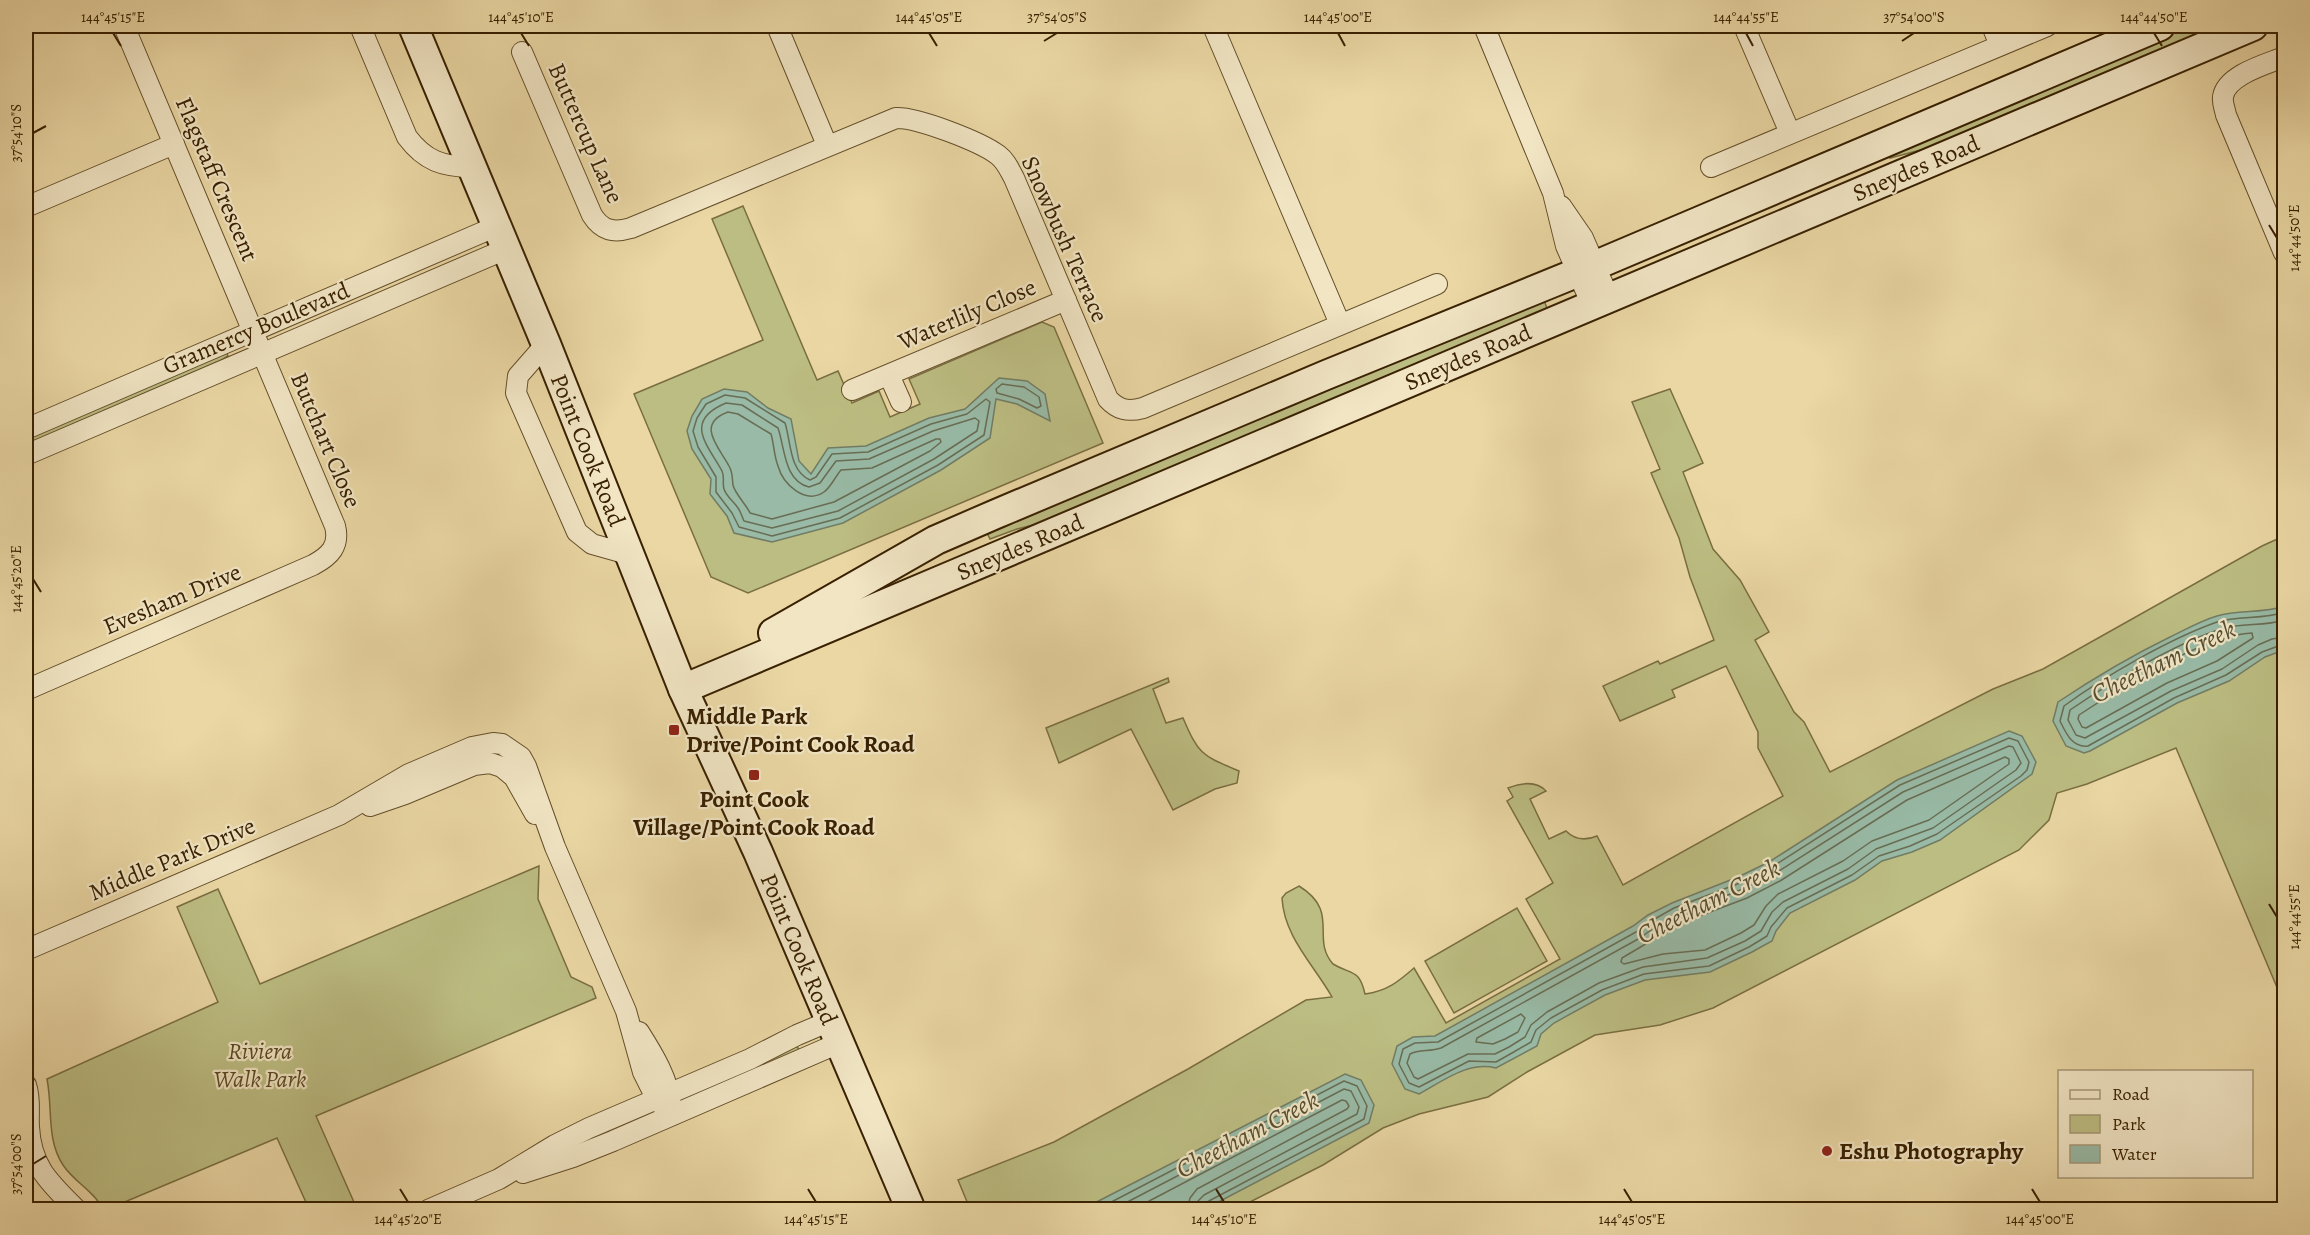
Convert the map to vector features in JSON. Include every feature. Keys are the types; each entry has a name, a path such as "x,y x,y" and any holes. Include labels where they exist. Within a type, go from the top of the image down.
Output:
{"main road":[{"name":"Point Cook Road","path":"413,26 546,344 680,682 733,794 911,1209"},
{"name":"Sneydes Road","path":"680,682 736,651 791,625 936,540 1326,375 1587,269 2160,26"},
{"name":"Sneydes Road","path":"680,682 1600,302 2253,26"}],"street":[{"name":"Flagstaff Crescent","path":"124,26 262,353"},
{"path":"360,26 407,137 418,151 452,167 473,167"},
{"path":"777,26 827,145"},
{"path":"1213,26 1340,324"},
{"path":"1484,26 1553,193 1566,246 1587,269 1600,302"},
{"path":"1744,26 1790,133"},
{"path":"1992,26 2000,45"},
{"path":"1711,167 2047,26"},
{"name":"Buttercup Lane","path":"522,52 592,214 597,222 608,230"},
{"path":"2284,57 2235,78 2225,91 2223,99 2226,115 2284,253"},
{"name":"Snowbush Terrace","path":"608,230 622,231 631,228 886,120 905,117 914,119 984,147 998,155 1007,164 1108,399 1118,408 1125,410 1143,408 1437,284"},
{"path":"26,207 174,144"},
{"name":"Gramercy Boulevard","path":"26,429 253,331 502,237"},
{"name":"Gramercy Boulevard","path":"26,455 262,353 502,237"},
{"name":"Waterlily Close","path":"852,390 1066,300"},
{"name":"Point Cook Road","path":"546,344 519,376 516,393 577,532 592,544 631,555"},
{"name":"Butchart Close","path":"262,353 335,526 337,538 334,548"},
{"name":"Waterlily Close","path":"889,375 901,402"},
{"name":"Evesham Drive","path":"26,690 313,565 325,558 334,548"},
{"name":"Middle Park Drive","path":"26,950 339,815 405,794 474,765 490,763 502,767 514,777 555,847 626,1011 643,1072 663,1097 672,1115"},
{"path":"499,1179 569,1137 663,1097 835,1032"},
{"path":"428,1209 499,1179 573,1157 672,1115 835,1032"},
{"path":"26,1085 30,1104 30,1140 38,1166 51,1185 77,1209"}],"green space":[{"path":"2186,26 2227,26 1936,146 1890,158 1888,151"},
{"path":"743,206 817,380 838,371 852,403 879,391 890,417 920,404 909,379 1042,322 1054,327 1103,443 748,593 711,577 634,394 763,340 712,219"},
{"path":"1543,298 1549,313 1054,520 1017,529 990,539 987,533"},
{"path":"226,351 228,356 214,365 26,447 26,438"},
{"path":"1670,389 1703,463 1683,472 1713,549 1740,580 1769,632 1755,640 1794,712 1804,722 1830,772 1993,689 2043,669 2262,546 2284,536 2284,1004 2176,748 2087,784 2057,793 2049,820 2019,850 1713,1008 1660,1025 1595,1035 1527,1072 1488,1097 1419,1114 1383,1128 1323,1165 1236,1209 970,1209 958,1180 1054,1142 1188,1069 1306,1000 1332,997 1294,938 1284,912 1282,898 1299,886 1312,896 1319,906 1322,915 1324,945 1333,964 1354,973 1360,980 1365,994 1380,991 1392,985 1414,968 1446,1023 1560,959 1526,899 1553,883 1507,801 1513,797 1508,788 1533,784 1546,791 1530,799 1549,839 1566,831 1580,839 1597,836 1623,885 1783,796 1758,748 1758,732 1726,666 1672,690 1675,697 1620,721 1603,686 1658,661 1660,664 1714,640 1690,577 1679,538 1651,473 1660,469 1632,402"},
{"path":"1168,678 1169,682 1153,689 1166,723 1183,718 1193,740 1203,752 1216,761 1239,771 1237,783 1215,789 1173,810 1131,729 1059,763 1046,728"},
{"name":"Riviera Walk Park","path":"539,866 538,899 571,977 592,987 596,998 316,1116 357,1209 309,1209 277,1138 108,1209 103,1209 63,1165 54,1145 47,1079 218,1002 177,907 218,889 260,984"},
{"path":"1517,908 1547,961 1454,1013 1425,961"},
{"path":"796,1046 800,1050 747,1074 745,1071"}],"water":[{"path":"999,378 1027,381 1045,394 1050,421 1017,404 996,399 990,438 941,470 843,523 772,542 734,533 727,516 710,494 711,479 692,449 687,431 692,416 702,399 724,389 747,392 768,408 791,419 799,461 811,474 828,448 866,446 929,418 965,409"},
{"name":"Cheetham Creek","path":"2284,606 2284,650 2265,657 2229,681 2177,703 2090,751 2084,753 2066,746 2053,721 2058,702 2072,693 2141,652 2205,620 2225,614 2268,610"},
{"name":"Cheetham Creek","path":"2009,731 2022,736 2036,762 2032,774 1940,840 1882,861 1855,880 1790,913 1776,931 1772,941 1710,972 1645,980 1605,995 1554,1023 1541,1034 1537,1046 1496,1068 1476,1067 1466,1070 1419,1094 1405,1089 1392,1064 1397,1046 1413,1037 1435,1036 1633,926 1648,915 1769,862 1897,780"},
{"name":"Cheetham Creek","path":"1345,1074 1361,1080 1374,1105 1369,1123 1205,1209 1083,1209"}],"place":[{"name":"Middle Park Drive/Point Cook Road","path":"674,730"},
{"name":"Point Cook Village/Point Cook Road","path":"754,775"},
{"name":"Eshu Photography","path":"1827,1151"}]}
